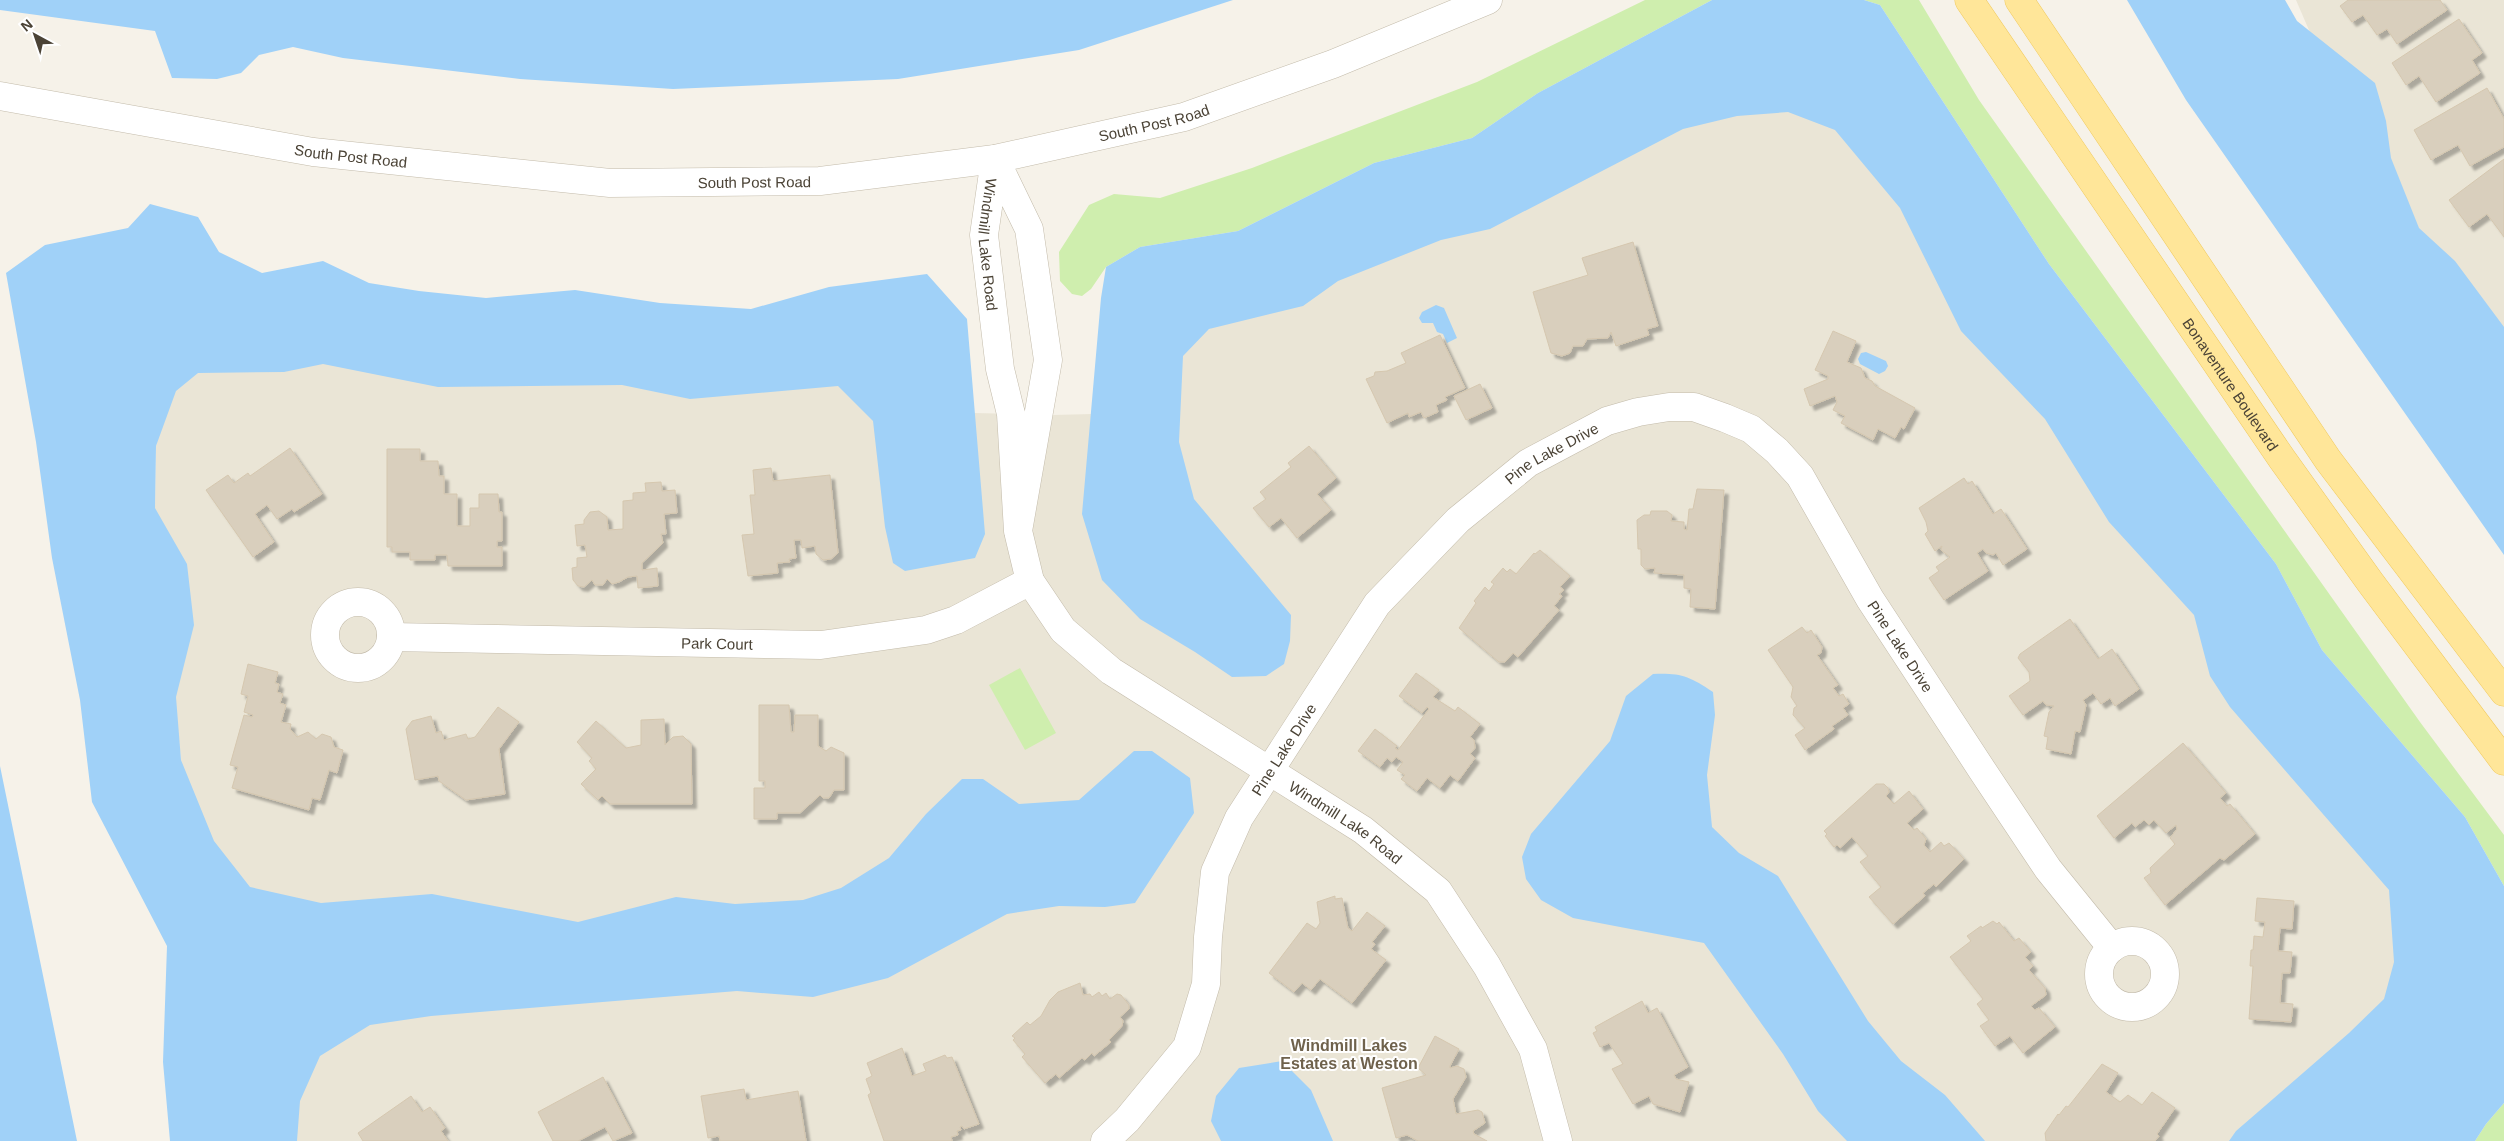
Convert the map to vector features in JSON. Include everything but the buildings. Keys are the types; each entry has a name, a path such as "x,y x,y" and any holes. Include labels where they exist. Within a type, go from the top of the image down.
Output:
{"main road":[{"name":"Bonaventure Boulevard","path":"1969,0 2282,459 2370,582 2504,761"},
{"path":"2018,0 2328,460 2504,692"}],"street":[{"name":"South Post Road","path":"0,96 313,152 610,183 820,181 995,159 1184,117 1333,64 1488,0"},
{"name":"Windmill Lake Road","path":"995,159 984,235 1000,369 1011,414 1018,531 1030,581 1063,630 1111,670 1270,769 1363,830 1438,891 1487,966 1533,1049 1558,1141"},
{"name":"Windmill Lake Road","path":"995,159 1029,229 1048,360 1018,531"},
{"name":"Pine Lake Drive","path":"1104,1141 1127,1120 1187,1047 1206,984 1208,937 1215,872 1239,818 1377,604 1458,520 1528,463 1607,421 1638,412 1669,407 1694,407 1751,429 1778,452 1800,476 1870,599 1971,753 2048,869 2112,948"},
{"name":"Park Court","path":"392,637 821,646 926,630 956,620 1030,581"}],"shaded area":[{"path":"2296,0 2504,0 2504,379 2417,281"},
{"name":"Windmill Lakes Estates at Weston","path":"1804,61 2389,890 2429,988 2306,1141 260,1141 181,760 155,508 156,446 178,360 844,372 974,413 1092,414 1209,329"}],"green space":[{"path":"1645,0 1712,0 1538,93 1472,138 1374,163 1238,231 1140,247 1106,267 1091,289 1082,296 1072,294 1060,281 1059,252 1089,205 1114,194 1160,198 1252,168 1477,82"},
{"path":"1864,0 1919,0 1979,100 2420,722 2504,835 2504,886 2465,817 2322,650 2276,564 2049,264 1880,5"},
{"path":"1020,668 1056,733 1025,750 989,685"},
{"path":"2504,1103 2504,1141 2475,1141 2486,1124"}],"water":[{"path":"0,0 1233,0 1079,50 898,79 673,89 520,79 343,58 293,47 259,55 241,73 217,79 172,78 155,31 0,10"},
{"path":"1712,0 1864,0 1880,5 2049,264 2276,564 2322,650 2465,817 2504,886 2504,1103 2486,1124 2475,1141 2229,1141 2236,1131 2349,1033 2384,999 2394,962 2389,890 2230,707 2210,676 2194,615 2109,522 2045,419 1961,331 1900,208 1835,130 1788,112 1737,116 1683,129 1490,229 1441,240 1338,281 1303,306 1209,329 1183,356 1179,442 1194,499 1291,615 1290,641 1284,664 1266,676 1232,677 1140,619 1102,580 1082,514 1101,298 1106,267 1140,247 1238,231 1374,163 1472,138 1538,93"},
{"path":"2127,0 2285,0 2297,21 2375,83 2386,121 2391,158 2419,228 2455,261 2504,327 2504,555 2186,100"},
{"path":"150,204 198,217 219,252 262,273 323,261 369,283 419,291 486,298 575,290 660,303 751,309 829,287 927,274 967,319 985,534 975,558 905,571 893,563 885,527 873,421 838,386 690,399 622,385 438,387 323,364 284,372 198,373 176,391 156,446 155,508 187,564 194,625 176,697 181,760 214,841 250,887 321,903 432,894 578,922 676,897 735,904 803,900 841,888 889,858 926,814 962,779 983,779 1019,804 1079,800 1134,751 1152,751 1190,778 1194,813 1135,903 1105,907 1059,906 1007,914 888,978 813,997 737,991 431,1016 370,1025 320,1056 300,1101 297,1141 170,1141 163,1062 167,946 92,802 80,700 52,558 36,442 6,273 45,245 128,228"},
{"path":"1436,305 1444,308 1457,338 1447,343 1443,334 1437,332 1433,323 1422,323 1419,318 1422,312"},
{"path":"1866,352 1886,361 1888,366 1885,371 1879,374 1860,364 1858,359 1861,353"},
{"path":"1653,674 1678,675 1697,682 1713,692 1715,715 1707,775 1712,827 1739,853 1778,876 1868,1021 1901,1061 1945,1095 1985,1141 1847,1141 1818,1111 1783,1054 1704,943 1573,918 1541,900 1526,879 1522,857 1531,834 1610,741 1626,696"},
{"path":"0,766 77,1141 0,1141"},
{"path":"1282,1061 1311,1090 1333,1141 1221,1141 1211,1121 1216,1096 1239,1068"}],"district":[{"name":"Windmill Lakes Estates at Weston","path":"1349,1054"}]}
